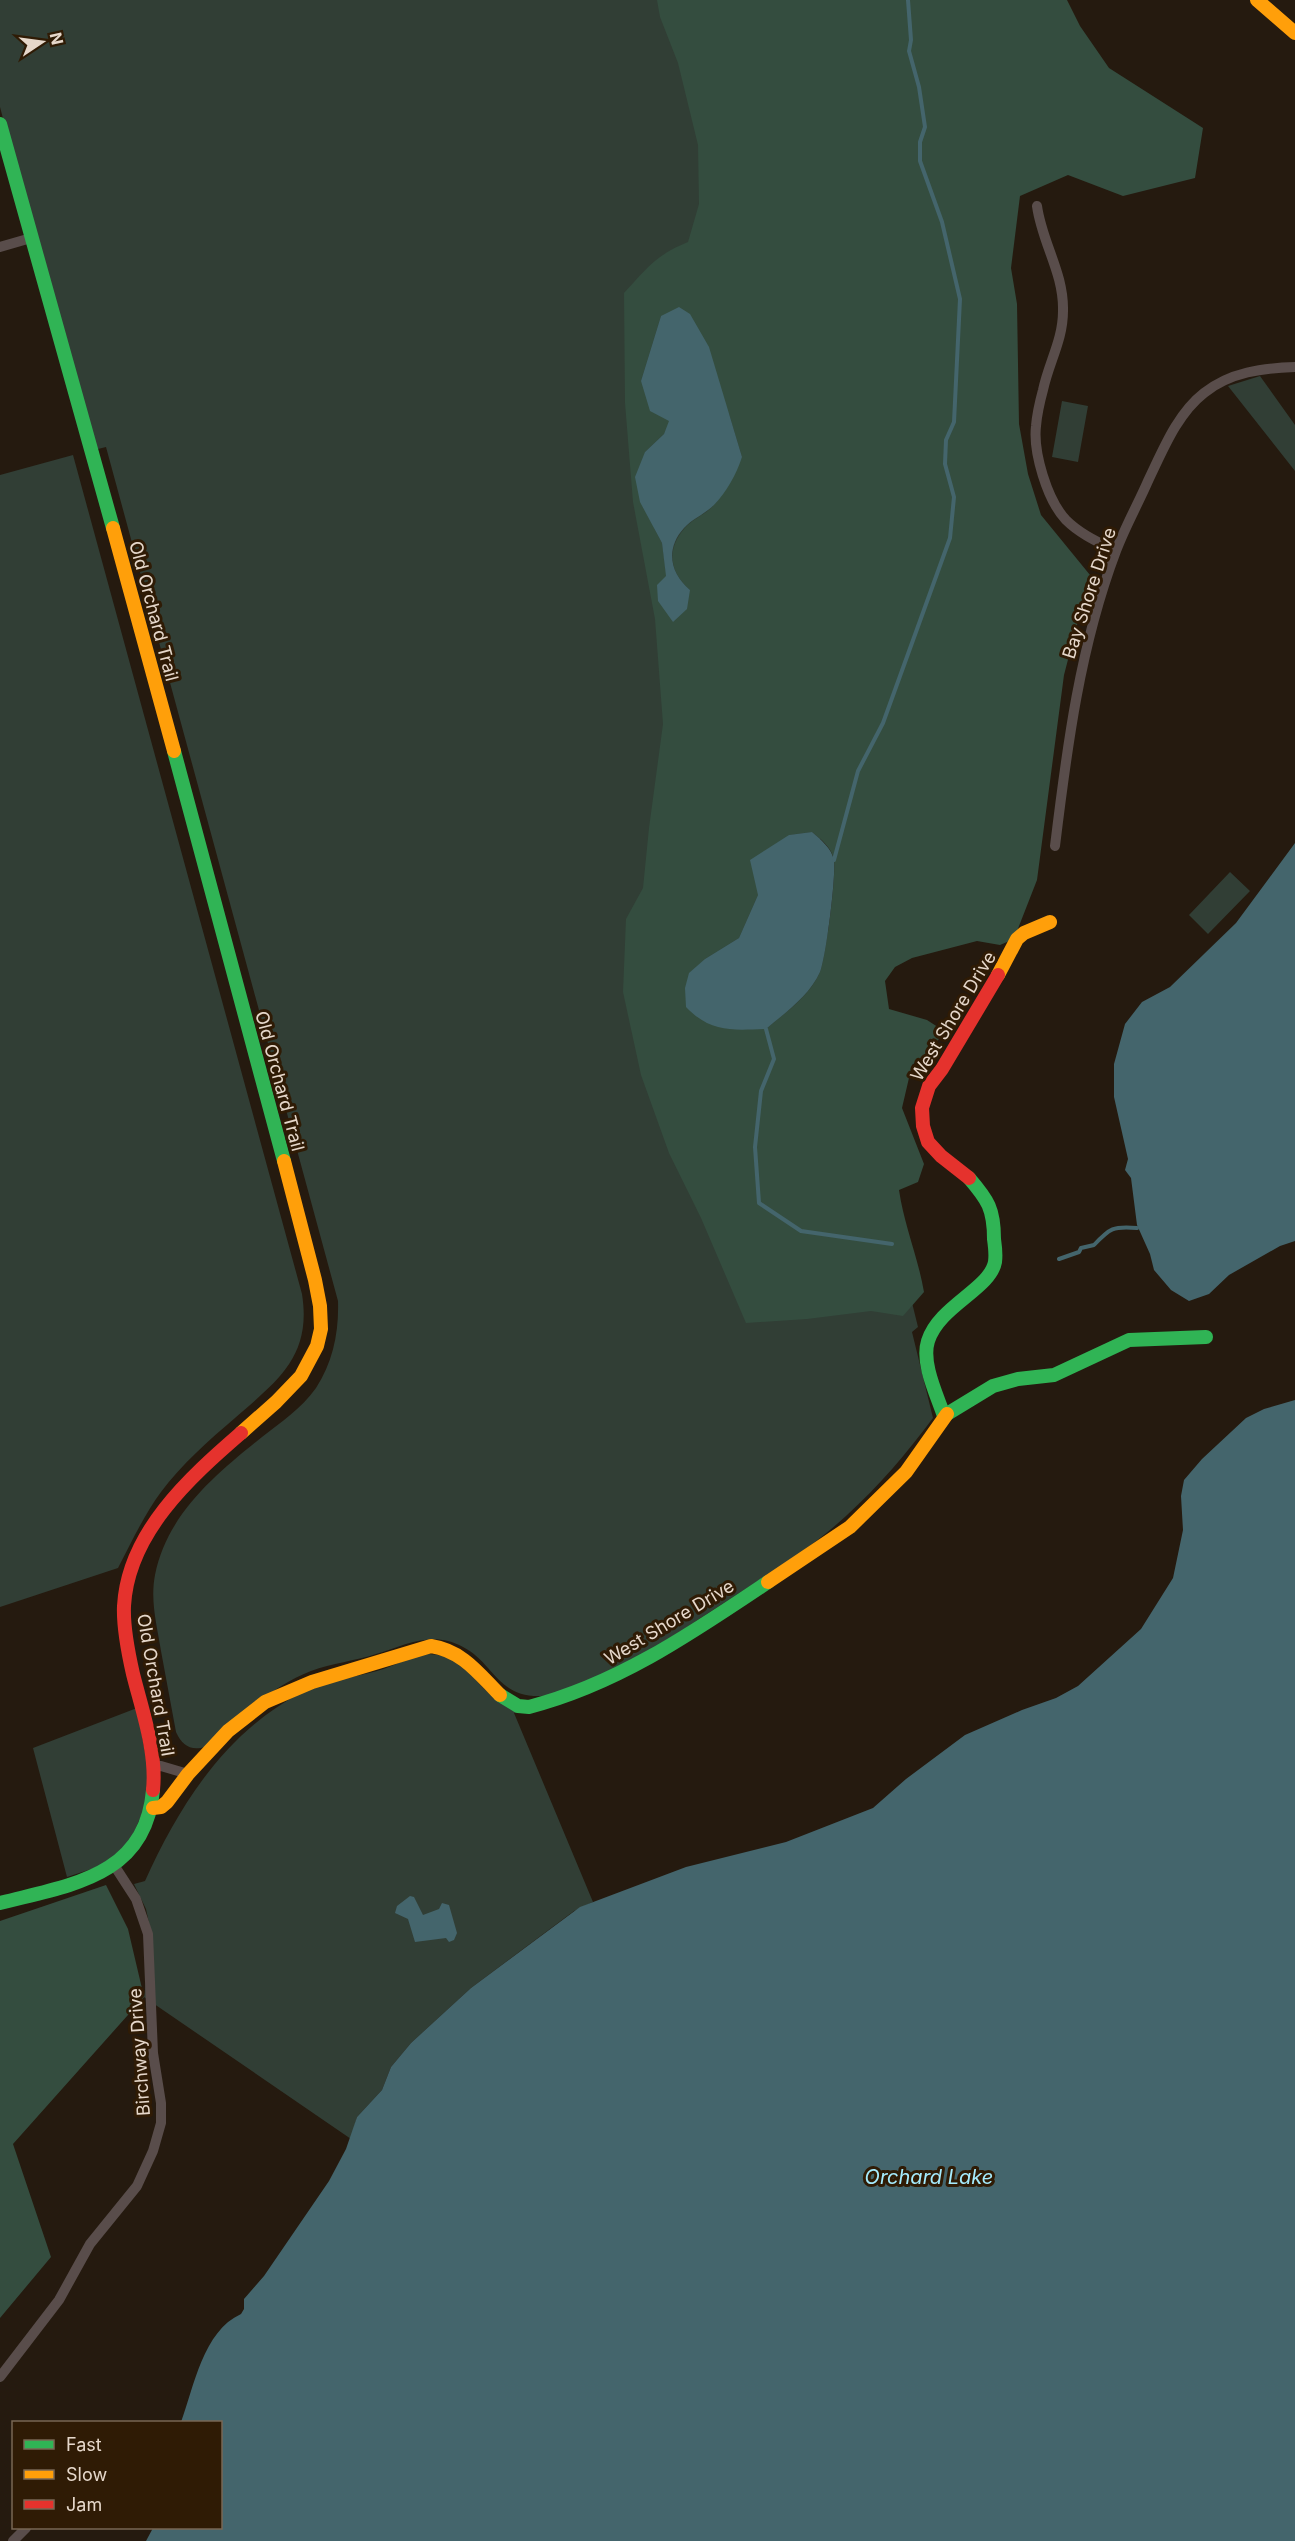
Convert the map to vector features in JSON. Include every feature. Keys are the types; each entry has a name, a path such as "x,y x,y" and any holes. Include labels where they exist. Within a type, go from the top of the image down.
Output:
{"street":[{"path":"1257,0 1295,33"},
{"name":"Old Orchard Trail","path":"0,124 160,698 303,1231 320,1311 321,1329 315,1353 299,1380 202,1467 151,1526 132,1566 124,1600 125,1632 152,1767 153,1808 142,1836 114,1865 83,1879 0,1903"},
{"path":"1037,206 1041,225 1059,273 1063,295 1062,332 1043,388 1036,427 1043,475 1053,501 1065,519 1083,534 1116,551"},
{"path":"0,247 31,238"},
{"name":"Bay Shore Drive","path":"1055,846 1069,735 1083,662 1116,551 1174,430 1204,393 1226,380 1247,372 1295,367"},
{"name":"West Shore Drive","path":"944,1416 927,1362 927,1343 936,1322 987,1278 995,1263 994,1219 989,1202 981,1192 965,1174 940,1156 928,1142 923,1126 922,1108 929,1086 942,1069 1002,969 1017,939 1024,933 1050,922"},
{"name":"West Shore Drive","path":"153,1808 161,1807 167,1802 188,1774 228,1731 265,1702 312,1682 415,1649 431,1646 445,1648 462,1656 503,1698 518,1706 529,1707 556,1700 599,1684 648,1660 712,1620 850,1527 906,1472 930,1441 944,1416 993,1386 1018,1379 1054,1375 1129,1340 1206,1337"},
{"path":"152,1767 171,1768 188,1774"},
{"name":"Birchway Drive","path":"0,2377 53,2309 90,2244 137,2186 153,2151 160,2123 161,2103 153,2053 148,1934 136,1899 114,1865"},
{"path":"13,2541 25,2529"}],"green space":[{"path":"0,0 753,0 831,974 918,1327 912,1332 933,1418 870,1493 815,1542 653,1648 605,1675 559,1693 540,1696 514,1691 463,1647 452,1642 430,1639 319,1668 296,1678 268,1695 205,1747 187,1746 176,1732 154,1604 155,1575 161,1553 182,1514 211,1481 297,1409 316,1388 327,1368 334,1346 338,1301 106,447 90,451 0,107"},
{"path":"657,0 1067,0 1080,26 1109,68 1203,128 1195,178 1123,196 1068,175 1020,196 1011,268 1017,304 1019,424 1028,474 1041,515 1090,575 1064,675 1037,880 1014,939 1000,945 977,941 912,958 895,967 885,981 889,1009 927,1020 944,1031 933,1048 912,1065 902,1108 924,1164 918,1182 899,1190 924,1292 903,1316 871,1311 807,1319 746,1323 701,1218 669,1153 641,1075 623,992 626,919 643,888 663,724 655,619 633,502 625,403 624,293 660,257 688,242 699,204 698,145 678,63 660,17","holes":["661,316 729,414 742,457 710,509 687,526 678,537 673,561 678,576 690,590 673,622 662,543 654,528 645,452 664,434 670,421 641,381","812,832 829,848 834,861 828,935 822,964 816,981 804,996 766,1029 705,959 739,938 789,835"]},
{"path":"1260,376 1295,425 1295,471 1228,386"},
{"path":"1062,401 1088,406 1078,462 1052,457"},
{"path":"73,455 302,1294 304,1316 302,1335 288,1366 265,1392 205,1444 169,1482 149,1510 118,1568 0,1607 0,475"},
{"path":"1230,872 1250,891 1208,934 1189,915"},
{"path":"429,1654 452,1659 459,1663 494,1697 521,1710 514,1713 593,1902 574,1911 471,1988 411,2043 391,2067 382,2090 357,2117 351,2139 144,1997 152,1937 146,1909 134,1884 145,1881 173,1826 207,1774 226,1751 272,1710 318,1686 377,1671"},
{"path":"137,1708 152,1791 122,1859 67,1877 33,1748"},
{"path":"106,1885 128,1929 144,1997 13,2144 51,2257 0,2318 0,1921"}],"water":[{"path":"679,307 690,314 709,347 742,457 723,494 714,505 684,528 674,544 672,560 674,568 690,590 687,609 673,622 658,601 657,585 666,576 662,543 640,502 635,477 645,452 664,434 669,421 650,411 641,381 661,316"},
{"path":"812,832 826,845 834,861 825,951 816,980 796,1003 766,1029 723,1028 704,1022 686,1007 685,988 689,973 705,959 739,938 758,895 750,860 789,835"},
{"path":"1295,843 1295,1241 1280,1246 1229,1275 1209,1294 1189,1301 1171,1290 1154,1270 1150,1254 1137,1225 1131,1178 1125,1170 1128,1159 1114,1097 1114,1064 1125,1024 1142,1002 1170,987 1236,923"},
{"name":"Orchard Lake","path":"1295,1400 1295,2541 146,2541 152,2529 222,2529 222,2421 181,2421 202,2361 217,2333 241,2314 244,2309 244,2299 264,2276 329,2181 346,2149 357,2117 382,2090 391,2067 411,2043 471,1988 580,1907 686,1867 786,1842 873,1808 906,1779 965,1735 1056,1698 1078,1686 1141,1629 1173,1578 1183,1530 1181,1496 1184,1480 1202,1459 1246,1418 1264,1409"},
{"path":"410,1896 414,1897 423,1915 439,1909 442,1903 449,1905 457,1933 454,1940 449,1942 446,1938 415,1942 408,1919 395,1913 397,1906"}],"waterway":[{"path":"834,860 858,771 883,723 950,538 954,497 945,464 946,440 954,422 960,299 942,222 920,161 920,142 925,127 919,87 909,51 911,40 908,0"},
{"path":"766,1029 774,1059 761,1091 755,1147 759,1203 801,1231 892,1244"},
{"path":"1059,1259 1079,1252 1081,1248 1094,1245 1112,1229 1137,1228"}],"traffic: fast":[{"path":"0,124 113,528"},
{"path":"174,751 284,1161"},
{"path":"944,1416 928,1369 926,1350 928,1341 942,1318 984,1281 995,1262 991,1212 985,1199 969,1178"},
{"path":"947,1414 993,1386 1018,1379 1054,1375 1129,1340 1206,1337"},
{"path":"500,1695 518,1706 529,1707 593,1685 624,1671 682,1638 768,1582"},
{"path":"0,1903 77,1882 100,1872 120,1859 136,1842 147,1819 153,1790"}],"traffic: slow":[{"path":"1257,0 1295,33"},
{"path":"113,528 174,751"},
{"path":"998,975 1017,939 1024,933 1050,922"},
{"path":"241,1433 301,1376 317,1346 321,1329 320,1306 315,1280 284,1161"},
{"path":"768,1582 850,1527 906,1472 947,1414"},
{"path":"153,1808 161,1807 167,1802 188,1774 228,1731 265,1702 312,1682 431,1646 452,1653 470,1664 500,1695"}],"traffic: jam":[{"path":"969,1178 941,1156 928,1142 923,1126 922,1108 929,1086 942,1069 998,975"},
{"path":"153,1790 151,1746 125,1631 124,1606 128,1579 137,1554 164,1509 201,1469 241,1433"}]}
